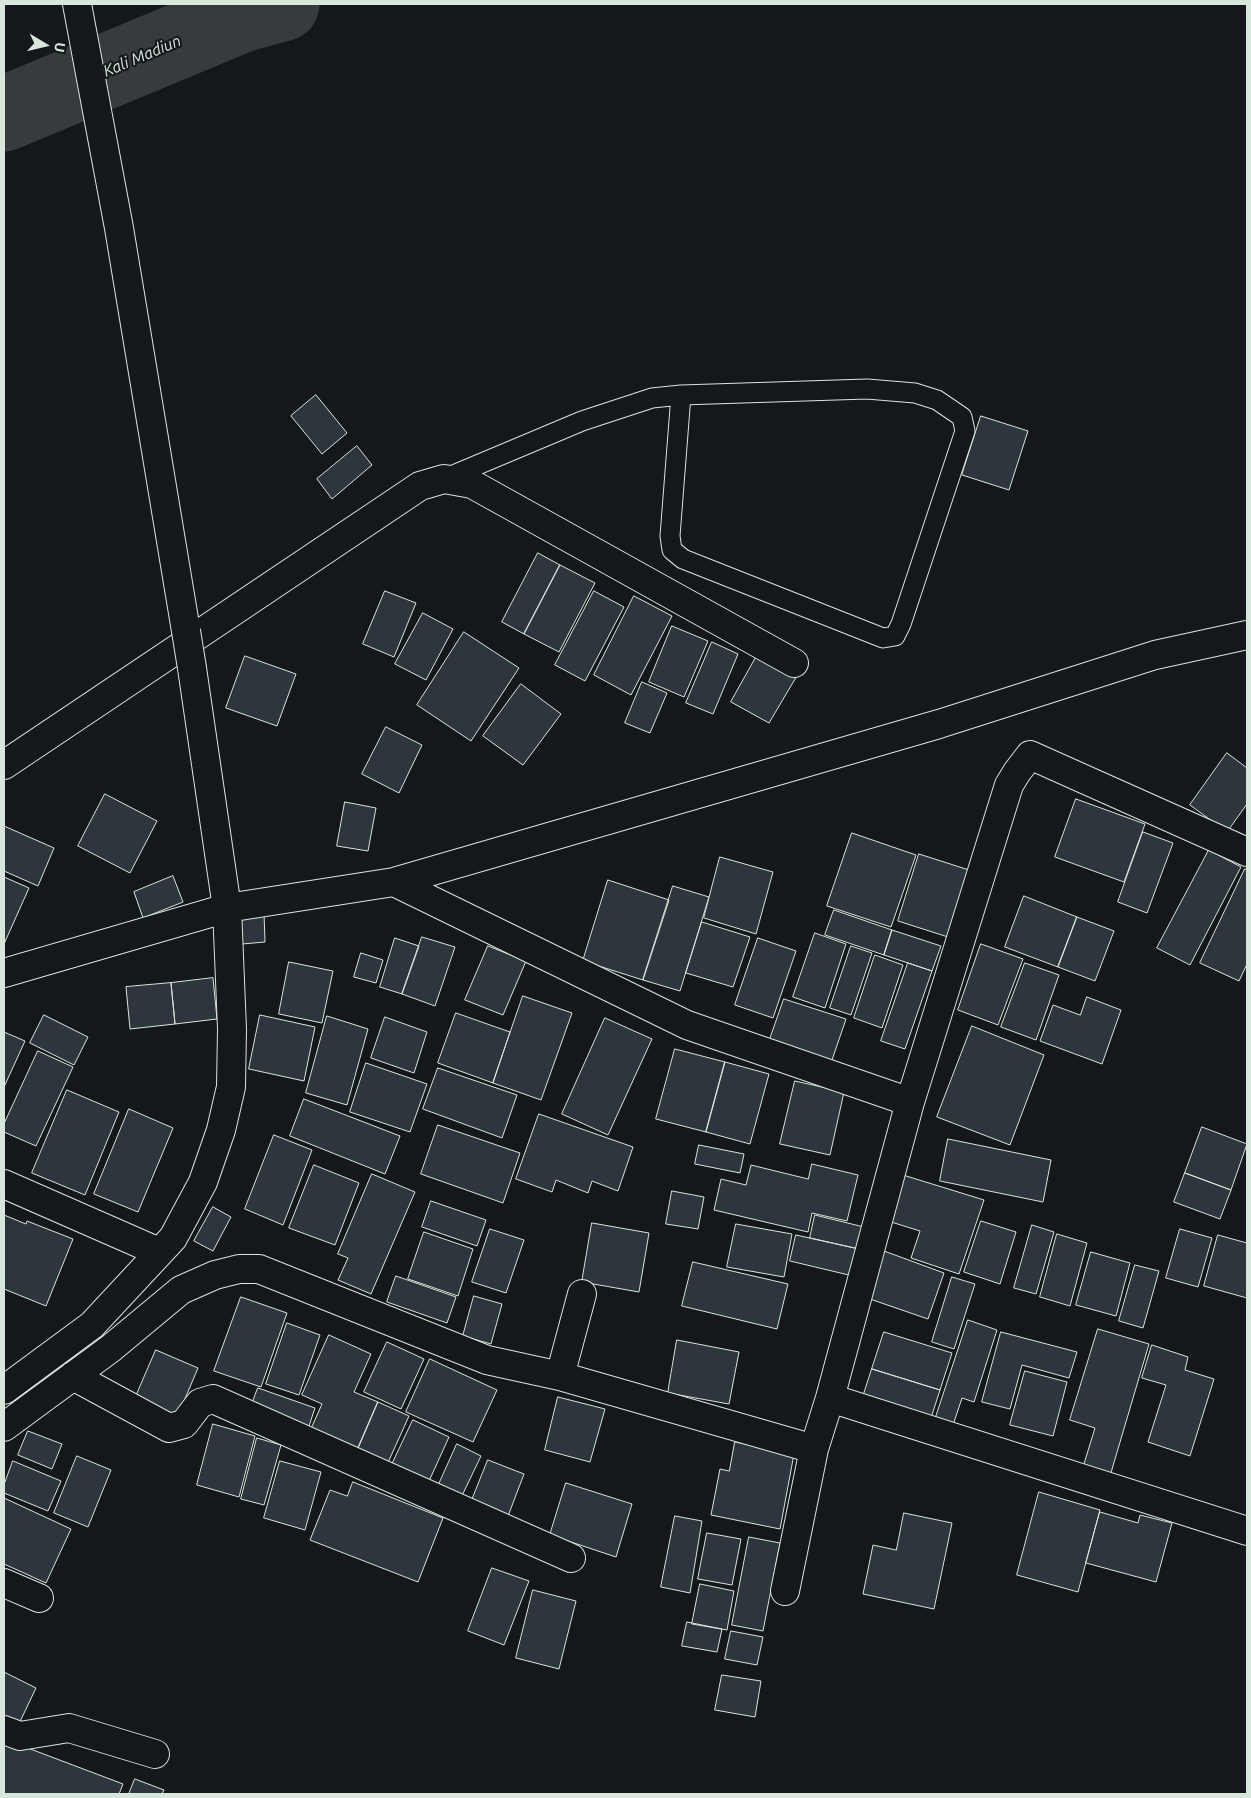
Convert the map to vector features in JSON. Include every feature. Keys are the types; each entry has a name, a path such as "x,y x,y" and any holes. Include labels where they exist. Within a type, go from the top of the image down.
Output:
{"street":[{"path":"4,1390 92,1325 173,1238 203,1182 222,1130 231,1087 232,1030 226,908 192,668 119,228 77,4"},
{"path":"4,765 420,486 444,479 472,484 794,662"},
{"path":"4,973 226,908 394,882 939,724 1155,656 1247,635"},
{"path":"785,1591 814,1449 830,1398 910,1102 1010,785 1017,772 1030,755 1247,852"},
{"path":"394,882 687,1025 910,1102"},
{"path":"4,1184 160,1252"},
{"path":"4,1427 110,1349 181,1290 215,1275 239,1269 259,1269 487,1360 560,1376 814,1449"},
{"path":"560,1376 582,1294"},
{"path":"73,1376 169,1428 184,1424 200,1403 213,1399 571,1558"},
{"path":"830,1398 1247,1531"},
{"path":"4,1583 39,1598"},
{"path":"4,1730 20,1736 69,1728 155,1754"}],"lane":[{"path":"444,479 582,421 652,398 681,395 829,389 916,393 937,400 962,418 965,431 901,624 895,636 883,638 683,559 672,550 670,536 681,395"}],"building":[{"path":"316,395 347,433 322,454 291,416"},
{"path":"981,416 1028,431 1009,490 962,475"},
{"path":"357,446 372,465 332,499 317,479"},
{"path":"538,553 560,565 524,634 502,622"},
{"path":"560,565 595,583 559,652 524,634"},
{"path":"385,591 416,603 394,657 363,644"},
{"path":"594,591 624,607 585,681 555,665"},
{"path":"634,596 672,616 631,695 594,675"},
{"path":"423,613 453,629 426,680 395,664"},
{"path":"672,626 708,641 684,697 649,682"},
{"path":"464,632 519,668 471,741 417,705"},
{"path":"712,642 738,654 713,714 686,703"},
{"path":"759,652 798,674 769,723 731,702"},
{"path":"245,656 296,674 277,726 226,708"},
{"path":"642,682 667,693 650,733 625,723"},
{"path":"521,684 561,714 523,765 483,736"},
{"path":"386,727 422,745 399,793 362,774"},
{"path":"1227,753 1247,768 1247,804 1227,832 1190,805"},
{"path":"105,794 157,821 130,873 78,846"},
{"path":"1076,799 1145,824 1124,882 1055,857"},
{"path":"345,802 376,808 368,851 337,846"},
{"path":"4,826 54,848 38,886 4,871"},
{"path":"1143,832 1173,843 1147,913 1118,902"},
{"path":"852,833 916,855 891,927 827,906"},
{"path":"1209,850 1241,867 1190,965 1157,948"},
{"path":"919,854 969,870 948,937 898,921"},
{"path":"720,857 773,872 756,934 704,918"},
{"path":"1245,869 1247,870 1247,964 1239,981 1200,963"},
{"path":"173,876 183,902 143,918 134,892"},
{"path":"4,877 29,888 4,944"},
{"path":"608,880 669,900 643,980 583,961"},
{"path":"673,886 709,897 680,991 643,980"},
{"path":"1024,896 1077,917 1058,967 1005,947"},
{"path":"834,910 892,930 884,955 825,935"},
{"path":"264,913 265,942 242,944 241,914"},
{"path":"1077,917 1114,931 1095,981 1058,967"},
{"path":"702,922 750,937 733,987 686,973"},
{"path":"892,930 941,946 932,971 884,955"},
{"path":"815,933 846,944 825,1008 793,997"},
{"path":"422,937 455,947 435,1006 402,994"},
{"path":"395,938 419,946 402,994 380,987"},
{"path":"758,938 796,951 773,1018 735,1005"},
{"path":"981,944 1023,959 998,1025 958,1010"},
{"path":"488,946 526,961 503,1015 465,1000"},
{"path":"851,946 872,953 851,1015 830,1008"},
{"path":"361,953 383,960 376,983 354,977"},
{"path":"875,955 903,965 882,1028 854,1018"},
{"path":"289,962 333,971 322,1023 279,1014"},
{"path":"908,963 932,971 905,1049 881,1041"},
{"path":"1025,963 1059,975 1036,1040 1001,1027"},
{"path":"213,978 217,1019 175,1024 171,983"},
{"path":"171,983 175,1024 130,1029 126,987"},
{"path":"523,996 572,1013 541,1100 493,1083"},
{"path":"1087,997 1121,1010 1102,1064 1040,1041 1053,1005 1080,1015"},
{"path":"784,999 846,1019 831,1063 769,1042"},
{"path":"456,1013 510,1032 493,1083 438,1063"},
{"path":"44,1015 88,1037 74,1065 30,1043"},
{"path":"260,1015 315,1027 304,1081 249,1069"},
{"path":"327,1016 368,1029 347,1105 306,1093"},
{"path":"385,1017 427,1032 414,1073 371,1058"},
{"path":"605,1018 652,1039 608,1135 562,1114"},
{"path":"972,1026 1044,1055 1010,1145 937,1117"},
{"path":"4,1032 25,1041 4,1087"},
{"path":"675,1049 725,1062 706,1132 656,1119"},
{"path":"38,1051 73,1067 36,1146 4,1132 4,1124"},
{"path":"725,1062 769,1074 750,1144 706,1132"},
{"path":"366,1063 427,1084 410,1132 350,1112"},
{"path":"438,1068 517,1095 502,1138 423,1109"},
{"path":"795,1081 844,1092 830,1155 780,1144"},
{"path":"67,1090 119,1112 85,1195 32,1173"},
{"path":"304,1099 400,1136 385,1174 290,1136"},
{"path":"129,1109 173,1128 138,1212 94,1194"},
{"path":"539,1114 633,1147 618,1191 592,1181 588,1193 556,1180 552,1192 516,1179"},
{"path":"438,1125 520,1153 503,1203 421,1174"},
{"path":"1202,1127 1247,1144 1231,1190 1185,1173"},
{"path":"274,1135 312,1150 283,1225 245,1209"},
{"path":"948,1139 1051,1160 1043,1202 940,1181"},
{"path":"699,1145 744,1154 740,1173 695,1164"},
{"path":"812,1164 858,1175 847,1221 812,1213 808,1232 714,1210 721,1179 746,1185 751,1165 808,1179"},
{"path":"314,1165 359,1183 335,1245 289,1228"},
{"path":"1185,1173 1231,1190 1220,1219 1174,1202"},
{"path":"372,1174 415,1192 371,1294 338,1280 348,1258 338,1254"},
{"path":"903,1175 984,1200 959,1274 911,1258 920,1231 888,1221"},
{"path":"672,1191 704,1197 698,1229 666,1224"},
{"path":"431,1201 486,1220 477,1246 422,1227"},
{"path":"213,1207 231,1217 213,1251 194,1241"},
{"path":"4,1215 26,1224 27,1221 73,1239 46,1306 4,1289"},
{"path":"815,1215 864,1227 859,1249 810,1238"},
{"path":"981,1221 1016,1232 1000,1284 964,1272"},
{"path":"592,1223 649,1233 639,1292 582,1282"},
{"path":"736,1224 792,1234 784,1277 727,1267"},
{"path":"1032,1225 1054,1232 1036,1294 1014,1288"},
{"path":"490,1229 524,1240 506,1293 472,1282"},
{"path":"1180,1229 1212,1238 1198,1287 1166,1278"},
{"path":"424,1232 473,1249 458,1296 408,1279"},
{"path":"1057,1234 1087,1243 1070,1306 1040,1297"},
{"path":"796,1235 859,1249 853,1276 790,1261"},
{"path":"1218,1235 1247,1243 1247,1298 1204,1286"},
{"path":"884,1251 944,1273 928,1319 867,1298"},
{"path":"1091,1252 1130,1263 1116,1316 1076,1305"},
{"path":"693,1262 788,1284 777,1329 682,1306"},
{"path":"1135,1265 1159,1271 1143,1328 1119,1321"},
{"path":"396,1276 456,1297 447,1323 387,1302"},
{"path":"952,1277 975,1284 954,1349 932,1342"},
{"path":"474,1296 502,1304 491,1344 463,1336"},
{"path":"241,1297 287,1313 261,1387 214,1371"},
{"path":"968,1320 997,1330 974,1402 962,1398 952,1428 934,1423"},
{"path":"287,1323 320,1335 299,1395 266,1384"},
{"path":"1098,1329 1149,1344 1110,1476 1083,1467 1095,1428 1070,1420"},
{"path":"884,1332 952,1353 940,1390 872,1369"},
{"path":"1001,1332 1077,1352 1069,1378 1022,1365 1010,1409 982,1402"},
{"path":"329,1335 371,1354 354,1392 378,1402 356,1453 309,1433 322,1404 302,1395"},
{"path":"677,1340 739,1352 729,1404 668,1393"},
{"path":"387,1342 424,1359 401,1409 364,1392"},
{"path":"1152,1345 1188,1357 1185,1370 1214,1379 1190,1456 1148,1442 1166,1385 1142,1378"},
{"path":"156,1350 198,1368 176,1420 134,1401"},
{"path":"430,1359 497,1390 473,1442 406,1412"},
{"path":"872,1369 940,1390 930,1421 862,1400"},
{"path":"1025,1371 1067,1382 1053,1436 1010,1425"},
{"path":"258,1388 315,1408 307,1432 249,1412"},
{"path":"558,1397 605,1409 590,1462 545,1450"},
{"path":"378,1402 409,1416 386,1467 356,1453"},
{"path":"413,1420 449,1437 425,1490 388,1473"},
{"path":"213,1424 255,1436 239,1497 197,1485"},
{"path":"28,1431 62,1444 52,1469 18,1455"},
{"path":"257,1438 281,1445 264,1505 241,1499"},
{"path":"735,1442 794,1454 780,1529 711,1515 720,1469 729,1471"},
{"path":"457,1444 481,1456 458,1504 435,1493"},
{"path":"77,1456 111,1470 88,1527 54,1513"},
{"path":"488,1460 524,1474 505,1524 468,1510"},
{"path":"13,1461 61,1481 48,1511 4,1493 4,1485"},
{"path":"280,1461 321,1472 305,1530 264,1518"},
{"path":"353,1482 443,1518 418,1582 310,1540 330,1490 347,1496"},
{"path":"566,1483 632,1504 616,1557 550,1535"},
{"path":"1039,1492 1100,1510 1078,1592 1017,1575"},
{"path":"4,1498 71,1529 46,1583 4,1564"},
{"path":"1100,1512 1138,1523 1140,1515 1172,1523 1156,1582 1086,1563"},
{"path":"904,1513 952,1523 934,1609 863,1594 873,1545 896,1550"},
{"path":"675,1516 702,1521 690,1593 661,1587"},
{"path":"707,1533 741,1539 732,1585 698,1579"},
{"path":"749,1537 780,1543 763,1631 732,1625"},
{"path":"492,1568 529,1581 504,1645 468,1631"},
{"path":"700,1584 734,1591 727,1630 692,1624"},
{"path":"533,1590 576,1601 559,1669 516,1658"},
{"path":"687,1622 722,1629 717,1652 682,1646"},
{"path":"731,1631 763,1637 757,1665 725,1659"},
{"path":"4,1672 36,1688 17,1728 4,1722"},
{"path":"722,1675 761,1681 755,1717 715,1710"},
{"path":"4,1739 123,1784 119,1794 4,1794"},
{"path":"135,1779 164,1790 162,1794 129,1794"}],"waterway":[{"name":"Kali Madiun","path":"4,114 244,14 282,4"}]}
